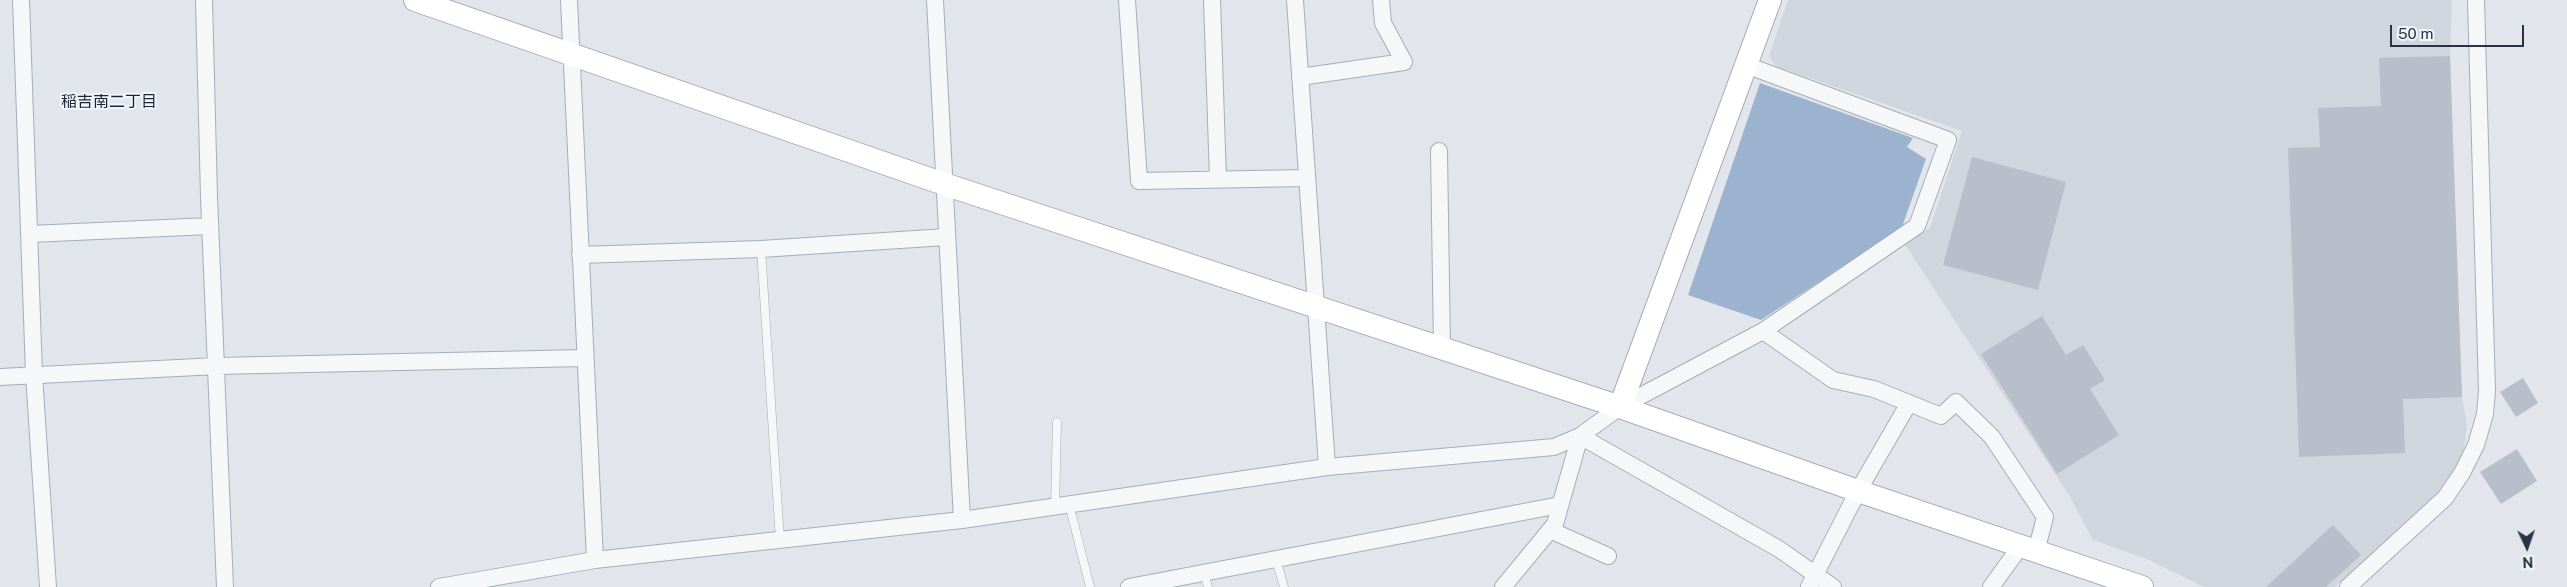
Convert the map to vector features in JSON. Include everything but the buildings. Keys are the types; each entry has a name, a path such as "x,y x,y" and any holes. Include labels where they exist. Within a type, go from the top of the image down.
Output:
{"street":[{"path":"21,0 34,375 48,587"},
{"path":"204,0 210,226 225,587"},
{"path":"415,0 944,184 1620,407 2129,584"},
{"path":"569,0 570,54 595,560"},
{"path":"934,0 962,520"},
{"path":"1126,0 1139,181 1307,178"},
{"path":"1212,0 1218,180"},
{"path":"1295,0 1327,467"},
{"path":"1300,77 1404,62 1383,23 1381,0"},
{"path":"1620,407 1770,0"},
{"path":"2348,587 2445,498 2462,473 2476,445 2485,414 2487,391 2476,0"},
{"path":"439,587 595,560 962,520 1327,467 1554,447 1580,436 1620,407 1763,331 1916,226 1948,140 1746,65"},
{"path":"1439,151 1442,348"},
{"path":"30,234 210,226"},
{"path":"580,255 761,249 946,237"},
{"path":"1763,331 1833,380 1874,390 1941,416 1956,402 1992,437 2045,517 2028,550 1991,587"},
{"path":"0,377 217,366 585,358"},
{"path":"1813,581 1858,491 1909,404"},
{"path":"1503,587 1555,524 1580,436"},
{"path":"1580,436 1779,549 1813,581 1833,587"},
{"path":"1129,587 1206,580 1276,559 1560,505"},
{"path":"1550,530 1608,556"}],"lane":[{"path":"761,249 780,540"},
{"path":"1058,422 1062,505 1090,587"},
{"path":"1276,559 1284,587"}],"shaded area":[{"path":"1788,0 2452,0 2450,56 2462,397 2467,424 2464,450 2452,473 2432,500 2335,587 2204,587 2147,559 2093,540 2069,495 1904,243 1930,228 1962,131 1775,66 1769,56"}],"water":[{"path":"1760,83 1913,138 1907,147 1926,159 1902,227 1761,320 1688,295"}],"district":[{"name":"稲吉南二丁目","path":"109,102"}]}
